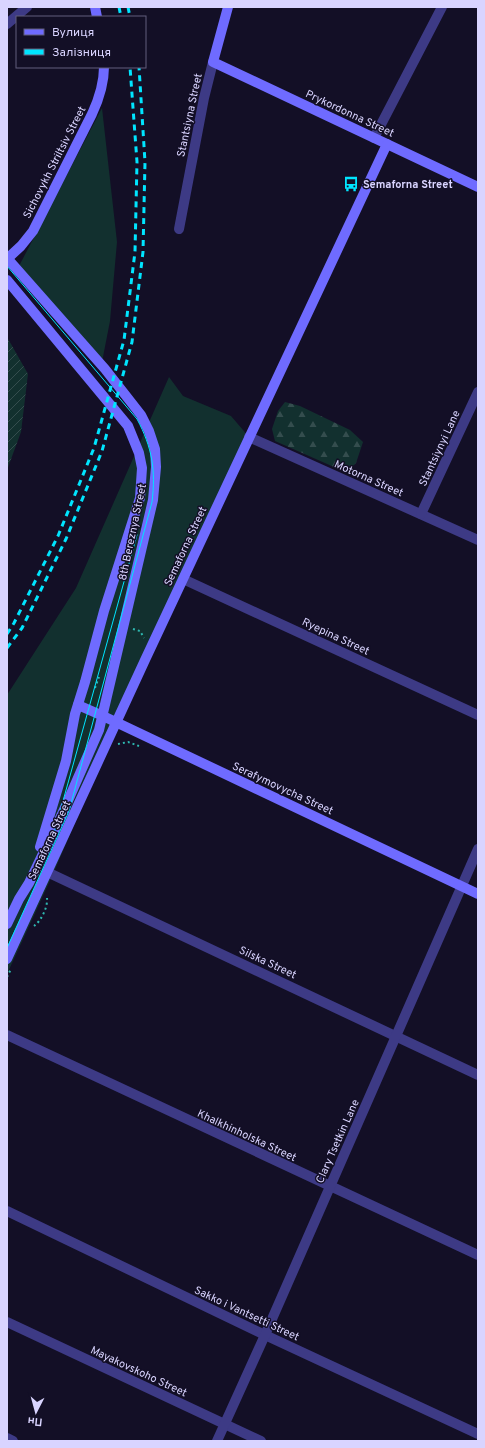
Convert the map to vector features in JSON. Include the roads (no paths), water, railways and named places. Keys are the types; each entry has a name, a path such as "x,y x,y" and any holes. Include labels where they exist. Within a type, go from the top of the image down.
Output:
{"main road":[{"name":"Stantsiyna Street","path":"213,62 228,7"},
{"name":"Prykordonna Street","path":"213,62 478,186"},
{"name":"Sichovykh Striltsiv Street","path":"7,258 21,246 33,232 92,114 100,95 104,68"},
{"name":"Semaforna Street","path":"10,962 47,872 116,722 387,144"},
{"name":"8th Bereznya Street","path":"7,258 105,369 141,415 155,449 156,467 153,500 110,677 103,716"},
{"name":"8th Bereznya Street","path":"7,280 128,426 139,453 142,468 140,498 104,611 78,705"},
{"name":"Semaforna Street","path":"7,924 19,898 24,881 42,841 49,820 66,761 72,722 78,705"},
{"name":"Serafymovycha Street","path":"78,705 478,894"},
{"name":"Semaforna Street","path":"19,898 29,883 66,806 93,745 103,716"}],"street":[{"path":"16,16 27,7"},
{"path":"374,138 442,7"},
{"path":"7,24 16,16"},
{"name":"Stantsiyna Street","path":"179,229 204,98 213,62"},
{"name":"Stantsiynyi Lane","path":"421,514 478,392"},
{"name":"Motorna Street","path":"249,437 478,540"},
{"name":"Ryepina Street","path":"183,579 478,715"},
{"name":"Clary Tsetkin Lane","path":"217,1441 478,850"},
{"name":"Silska Street","path":"47,872 478,1075"},
{"name":"Khalkhinholska Street","path":"7,1035 478,1255"},
{"name":"Sakko i Vantsetti Street","path":"7,1211 265,1335 478,1434"},
{"name":"Mayakovskoho Street","path":"7,1322 260,1441"},
{"path":"7,1438 13,1441"}],"tram line":[{"path":"7,266 137,419 146,439 152,459 153,469 152,502 69,811 7,948"},
{"path":"53,837 137,535"}],"railway":[{"path":"119,7 121,16"},
{"path":"128,7 130,16"},
{"path":"7,634 58,536 94,448 124,340 135,252 137,162 130,68"},
{"path":"7,648 22,628 66,539 102,451 132,342 143,252 145,162 139,68"}],"place":[{"name":"Semaforna Street","path":"351,184"}]}
